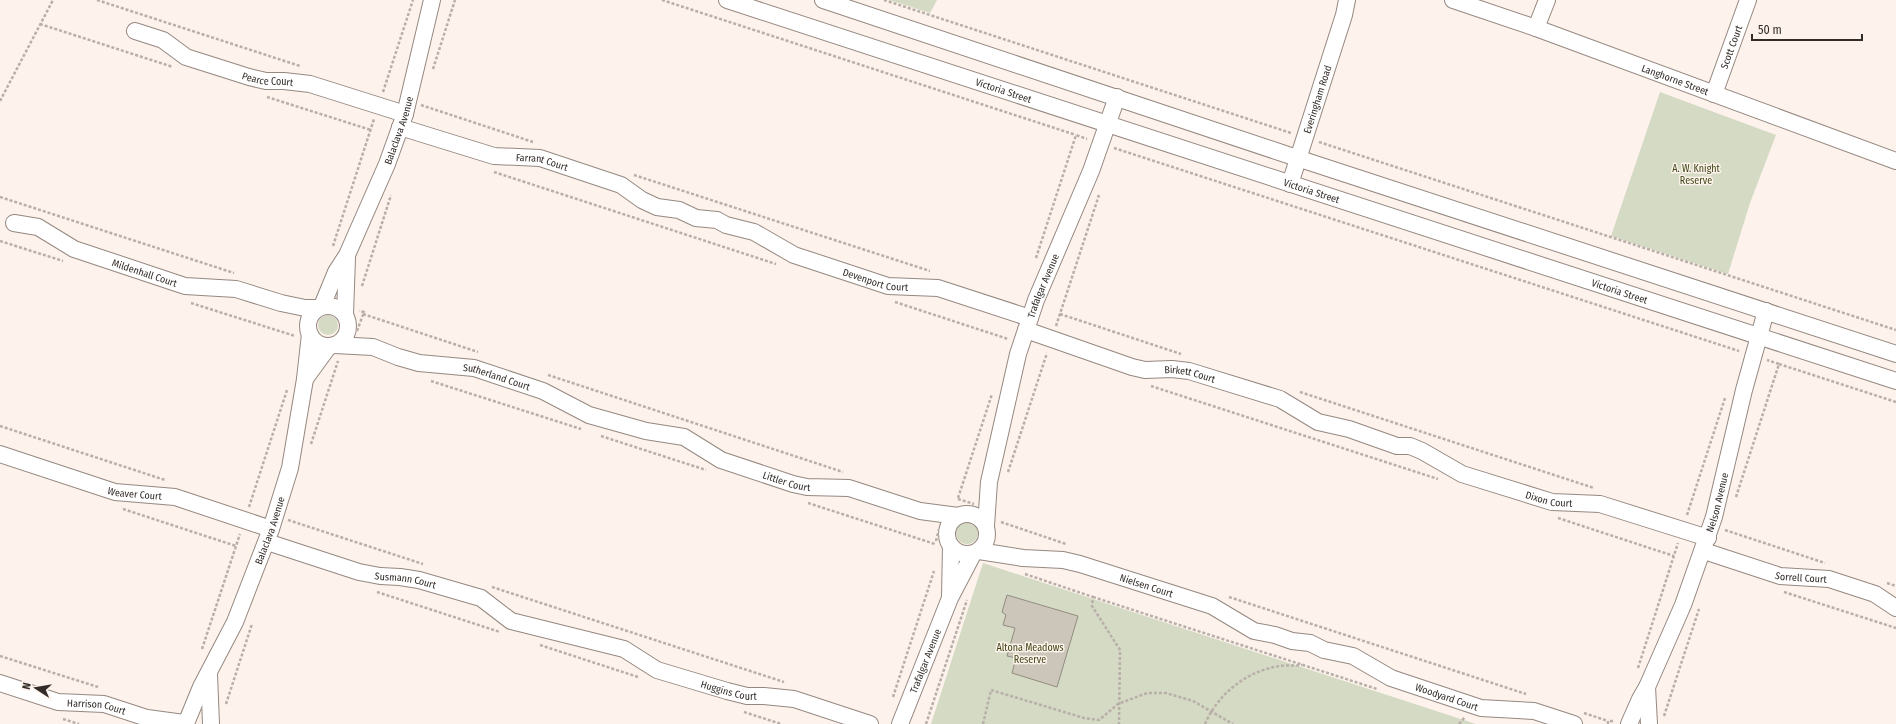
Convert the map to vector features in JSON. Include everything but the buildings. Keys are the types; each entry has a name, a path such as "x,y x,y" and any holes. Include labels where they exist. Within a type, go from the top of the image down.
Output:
{"street":[{"name":"Balaclava Avenue","path":"320,307 336,272 347,255 387,164 402,121 432,0"},
{"name":"Victoria Street","path":"727,0 1759,335 1896,381"},
{"path":"822,0 1896,354"},
{"name":"Everingham Road","path":"1290,184 1345,8 1352,0"},
{"name":"Langhorne Street","path":"1453,0 1536,28 1714,94 1895,156"},
{"path":"1536,28 1547,0"},
{"name":"Scott Court","path":"1714,94 1748,0"},
{"name":"Pearce Court","path":"135,31 163,40 186,57 249,77 266,81 284,81 310,84 377,98 402,121"},
{"name":"Trafalgar Avenue","path":"991,527 989,482 1024,321 1091,170 1116,97"},
{"name":"Farrant Court","path":"402,121 494,156 540,158 621,185 642,200 657,207 679,210 691,216 717,220 726,225"},
{"name":"Mildenhall Court","path":"14,223 38,227 74,249 185,286 242,290 281,303 305,308 320,307"},
{"name":"Devenport Court","path":"726,225 754,232 794,254 888,286 938,288 1024,321"},
{"name":"Balaclava Avenue","path":"346,315 345,280 347,255"},
{"name":"Mildenhall Court","path":"281,303 306,327"},
{"path":"335,306 346,315 348,330 341,341 323,349 306,327 310,316 320,307 335,306"},
{"name":"Nelson Avenue","path":"1629,724 1683,605 1706,545 1721,492 1744,390 1766,312"},
{"name":"Sutherland Court","path":"346,315 354,338 398,357 419,363 474,368 543,391 589,415 615,421 646,431 659,432"},
{"name":"Birkett Court","path":"1024,321 1132,367 1145,370 1172,369 1197,373 1280,399 1318,422 1349,428 1397,446"},
{"path":"323,349 354,338"},
{"name":"Balaclava Avenue","path":"184,723 235,622 269,536 290,468 305,379 323,349"},
{"name":"Littler Court","path":"659,432 684,437 721,460 793,484 807,487 849,488 920,511 961,515"},
{"name":"Dixon Court","path":"1397,446 1410,446 1422,450 1462,474 1552,502 1600,504 1682,531 1706,545"},
{"name":"Weaver Court","path":"0,454 115,492 175,497 247,514 269,536"},
{"name":"Trafalgar Avenue","path":"961,515 975,504 989,482"},
{"name":"Littler Court","path":"920,511 934,521 944,544"},
{"path":"991,527 986,542 976,552 961,554 944,544 948,526 952,520 961,515 977,516 991,527 995,542 1012,555"},
{"name":"Susmann Court","path":"269,536 359,572 419,580 481,598 511,621 593,641"},
{"name":"Trafalgar Avenue","path":"944,544 950,568 950,598"},
{"name":"Sorrell Court","path":"1706,545 1780,576 1829,578 1875,594 1896,608"},
{"name":"Trafalgar Avenue","path":"900,724 950,598 976,552"},
{"name":"Nielsen Court","path":"976,552 1063,560 1080,564 1212,606 1254,631 1275,635 1285,639 1310,643 1324,650"},
{"name":"Huggins Court","path":"593,641 624,649 657,670 720,689 747,696 794,699 870,724"},
{"name":"Woodyard Court","path":"1324,650 1353,656 1391,678 1481,708 1534,711 1576,718"},
{"name":"Balaclava Avenue","path":"209,674 211,724"},
{"name":"Harrison Court","path":"0,684 58,702 104,704 151,721 184,723 199,721 204,724"},
{"name":"Nelson Avenue","path":"1647,687 1649,724"}],"path":[{"path":"0,101 53,0"},
{"path":"97,0 308,69"},
{"path":"332,248 377,98 383,93 412,0"},
{"path":"662,0 1076,135"},
{"path":"884,0 1896,330"},
{"path":"421,105 541,144"},
{"path":"1114,148 1740,351 1738,359"},
{"path":"491,171 784,266"},
{"path":"631,174 932,272"},
{"path":"0,197 241,275"},
{"path":"346,295 358,299 356,304 359,311 364,312 363,314 484,354"},
{"path":"889,300 1009,340 1024,321"},
{"path":"306,327 295,336 299,338 301,345 300,349 323,349 338,361 340,355 348,354 363,314"},
{"path":"1060,314 1188,356"},
{"path":"1779,364 1896,402"},
{"path":"545,374 848,473"},
{"path":"431,380 589,432"},
{"path":"1146,384 1440,480"},
{"path":"200,657 288,386"},
{"path":"1294,390 1596,488"},
{"path":"958,498 992,392"},
{"path":"1636,673 1726,396"},
{"path":"0,426 166,480"},
{"path":"596,434 709,471"},
{"path":"807,503 944,544"},
{"path":"241,505 247,514"},
{"path":"1553,516 1674,556"},
{"path":"286,520 430,567"},
{"path":"991,527 1069,545"},
{"path":"1725,530 1829,564"},
{"path":"892,700 936,565 950,568"},
{"path":"1022,573 1305,665 1280,666 1250,675 1226,692 1210,711 1204,724"},
{"path":"1881,581 1896,586"},
{"path":"491,586 788,683"},
{"path":"1778,590 1896,628"},
{"path":"926,724 969,594"},
{"path":"1093,596 1092,606 1120,650 1118,704 1119,724"},
{"path":"1228,597 1532,696"},
{"path":"0,656 106,690"},
{"path":"983,724 991,690 1084,718 1099,720 1118,704 1147,693 1166,693 1193,701 1233,724"},
{"path":"1459,724 1465,717"},
{"path":"1576,718 1608,721"}],"green space":[{"path":"889,0 937,0 930,13"},
{"name":"A. W. Knight Reserve","path":"1660,92 1776,135 1750,203 1728,274 1611,236"},
{"path":"324,315 332,315 338,321 338,329 332,335 324,335 318,329 318,321"},
{"path":"967,522 975,525 978,533 975,541 967,544 959,541 956,533 959,525"},
{"name":"Altona Meadows Reserve","path":"983,563 1476,724 931,724"}]}
